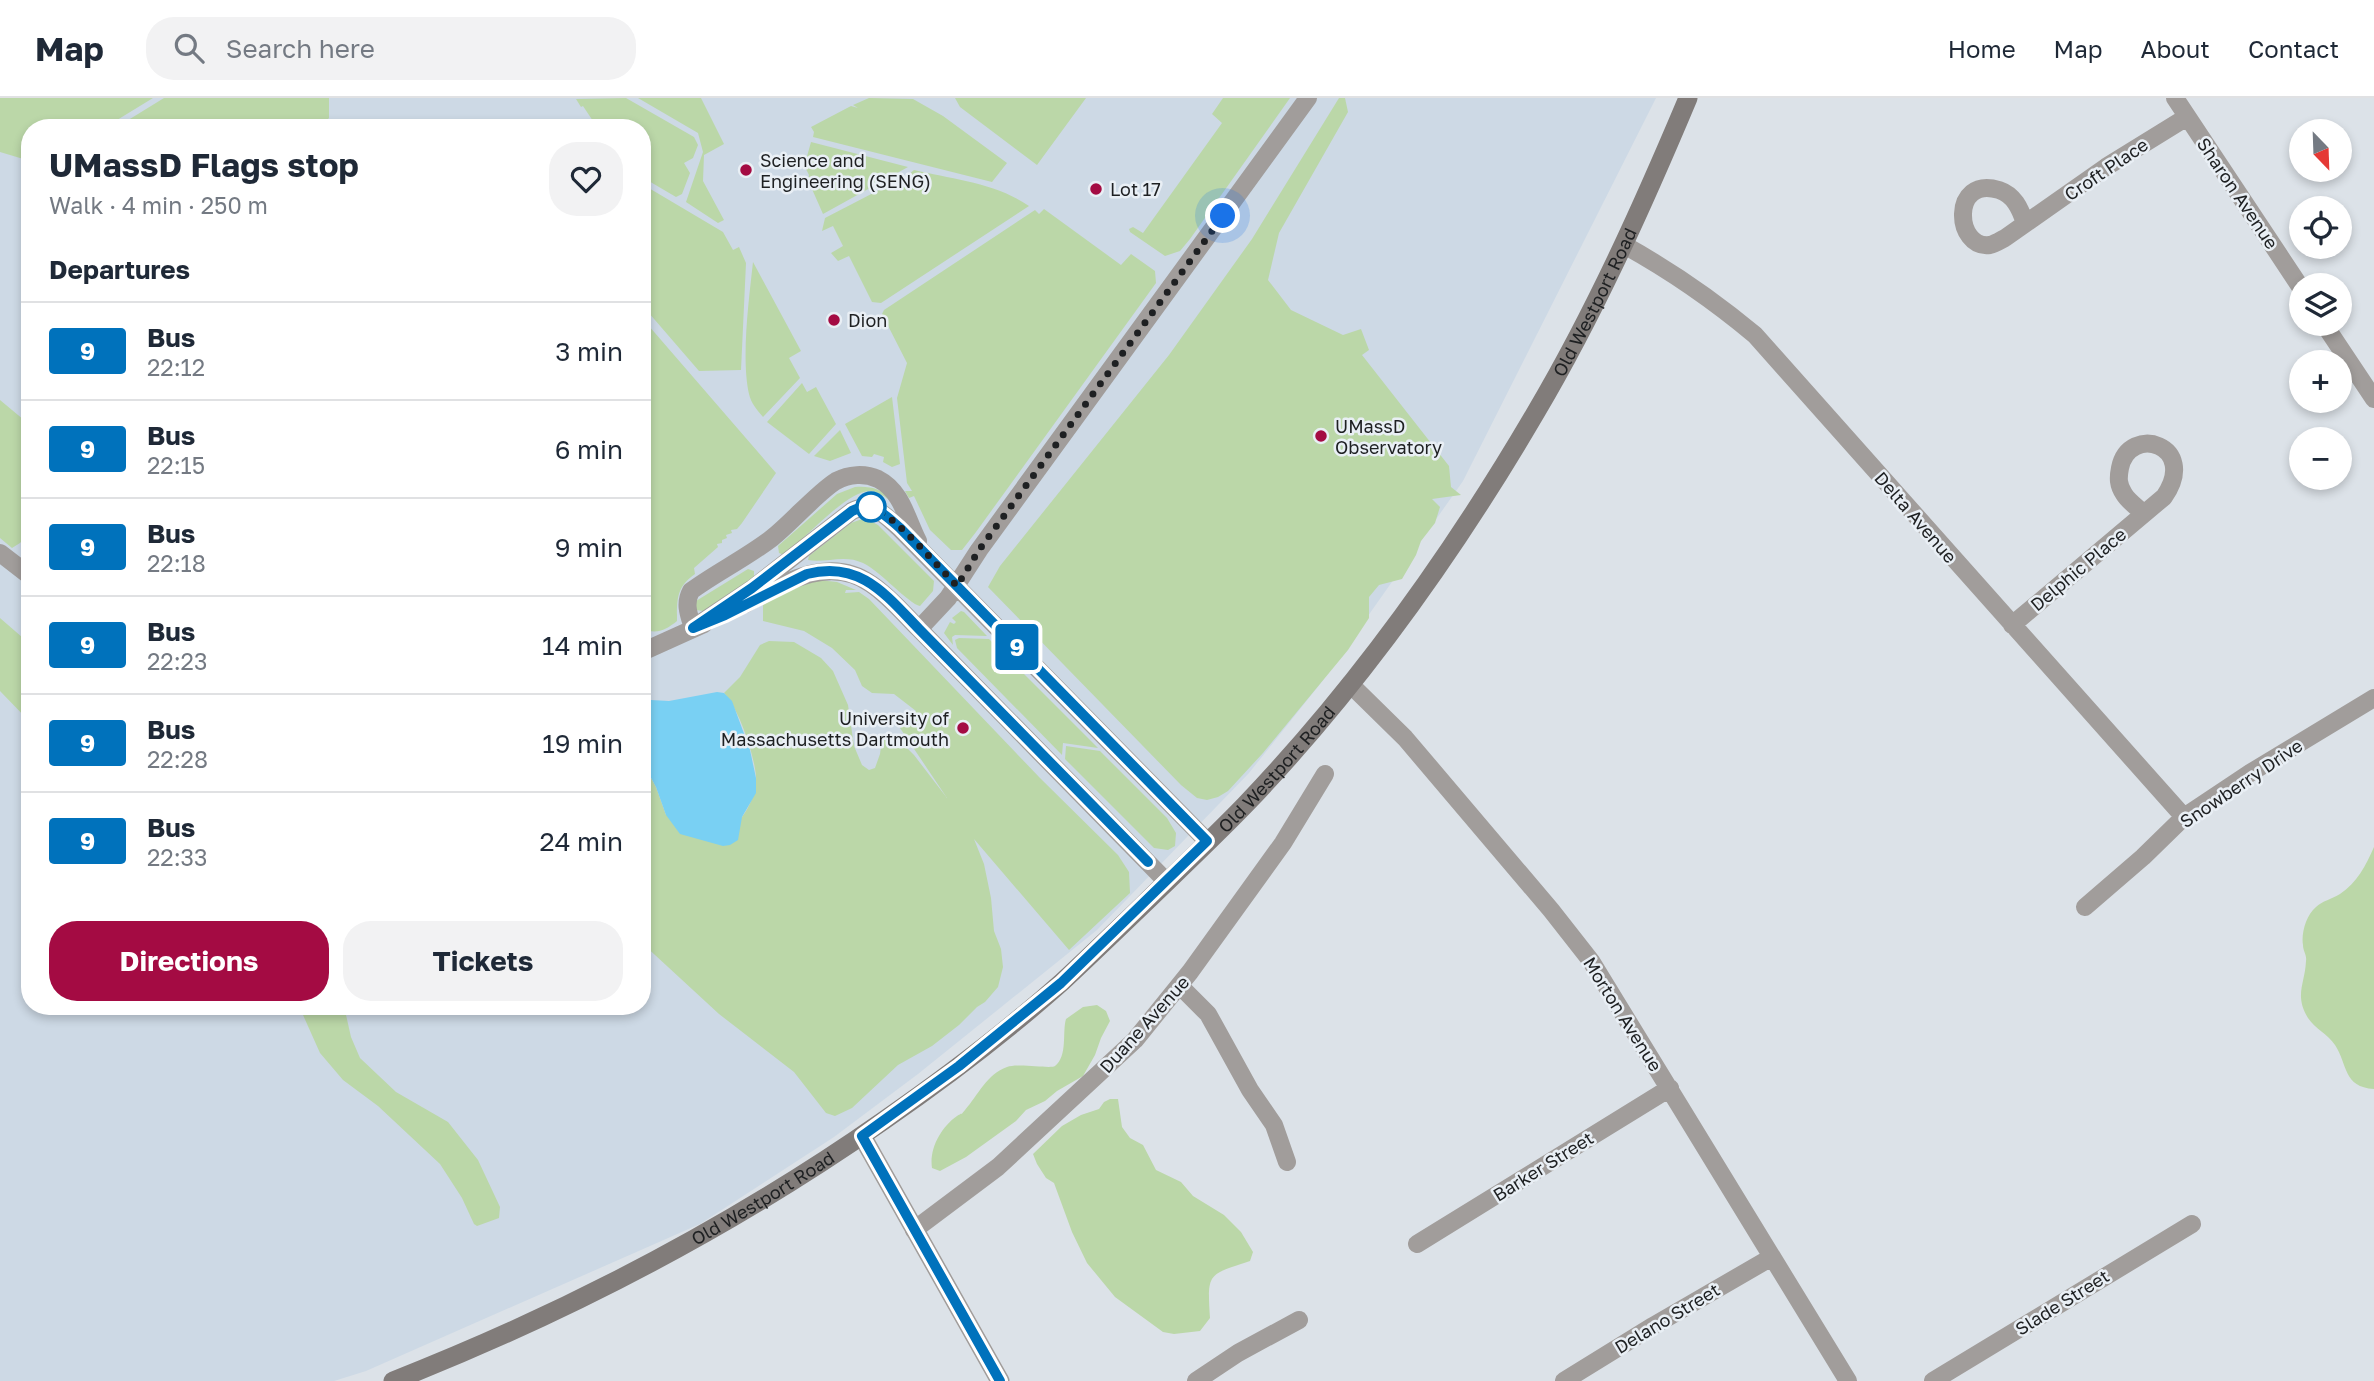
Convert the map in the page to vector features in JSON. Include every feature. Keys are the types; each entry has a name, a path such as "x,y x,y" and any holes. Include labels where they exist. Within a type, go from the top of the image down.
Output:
{"main road":[{"name":"Old Westport Road","path":"393,1381 479,1347 646,1266 720,1225 862,1136 1013,1023 1061,983 1167,882 1245,804 1350,684 1429,580 1498,475 1575,342 1623,246 1688,98"}],"street":[{"path":"919,629 957,586 979,550 1308,98"},
{"name":"Sharon Avenue","path":"2175,98 2291,273"},
{"name":"Croft Place","path":"2025,223 2106,167 2187,117"},
{"name":"Delta Avenue","path":"1623,246 1664,267 1700,290 1755,335 2184,817"},
{"path":"2332,336 2374,399"},
{"path":"693,628 687,608 691,591 771,538 829,487 850,476 872,477 889,487 900,500 913,531 929,558"},
{"path":"693,628 752,588 858,508 871,507 883,513 929,558 1207,841"},
{"name":"Delphic Place","path":"2012,625 2143,513"},
{"path":"0,553 21,569"},
{"path":"651,648 725,615 801,576 827,570 848,572 866,580 919,629 1167,882"},
{"name":"Morton Avenue","path":"1350,684 1405,738 1591,961 1848,1381"},
{"name":"Snowberry Drive","path":"2085,907 2184,817 2374,698"},
{"name":"Duane Avenue","path":"914,1230 998,1167 1135,1040 1180,986 1283,843 1325,774"},
{"path":"1180,986 1208,1014 1274,1125 1287,1162"},
{"name":"Barker Street","path":"1417,1244 1670,1088"},
{"path":"862,1136 999,1381"},
{"name":"Slade Street","path":"1933,1381 2192,1224"},
{"name":"Delano Street","path":"1563,1381 1772,1258"},
{"path":"1196,1381 1238,1353 1299,1320"}],"shaded area":[{"name":"University of Massachusetts Dartmouth","path":"0,98 1656,98 1463,481 1320,684 1249,773 1097,930 918,1074 834,1137 700,1224 366,1371 334,1381 0,1381"}],"green space":[{"path":"0,98 153,98 119,119 21,119 21,158 0,152"},
{"path":"164,98 329,98 328,119 130,119"},
{"path":"626,98 694,137 698,145 693,158 684,163 690,173 682,194 676,197 651,182 651,119 592,119 576,99"},
{"path":"638,98 701,98 724,144 704,155 703,181 724,220 718,223 686,202 703,152 698,133"},
{"path":"869,98 913,99 943,116 1007,163 992,182 813,137 811,127 851,106 858,108 853,105"},
{"path":"955,98 1086,98 1037,165 960,107"},
{"path":"1223,98 1290,98 1190,239 1180,251 1165,256 1129,229 1133,227 1143,233 1222,123 1212,114"},
{"path":"1339,98 1345,98 1348,112 1279,233 1268,280 1291,310 1343,335 1361,329 1369,350 1362,355 1449,466 1451,487 1461,495 1432,499 1440,507 1435,523 1421,541 1402,579 1379,585 1369,597 1369,618 1348,650 1228,791 1207,800 1197,798 1181,785 988,587 1000,566 1169,355 1252,239"},
{"path":"811,142 908,167 823,214 805,167"},
{"path":"914,170 988,187 1029,206 881,303 872,302 849,256 838,261 831,253 843,246 833,226 822,231 825,218"},
{"path":"651,189 723,232 733,250 739,247 746,263 741,370 699,371 651,315"},
{"path":"1044,209 1121,265 1131,254 1155,271 1156,283 976,532 962,550 951,550 930,530 914,496 909,498 905,491 912,491 907,483 897,398 907,363 882,314 884,310 1035,210 1039,214"},
{"path":"753,262 801,351 789,358 800,378 763,417 751,400 747,380 746,328"},
{"path":"651,328 776,473 737,529 731,530 732,533 726,535 727,538 717,544 718,547 694,568 695,574 684,584 679,594 677,621 651,631"},
{"path":"802,383 807,392 816,387 836,424 809,454 767,422"},
{"path":"892,397 900,464 892,467 883,462 884,457 874,454 872,457 862,456 845,424"},
{"path":"0,400 21,418 21,542 12,548 0,538"},
{"path":"840,430 851,453 830,461 814,456"},
{"path":"855,487 875,489 884,493 891,501 871,491 861,493 839,506 784,555 779,553 778,546 837,494"},
{"path":"865,518 878,525 934,581 933,591 920,606 878,573 856,560 808,560 809,556 851,523"},
{"path":"748,569 754,571 754,578 703,611 696,610 696,601"},
{"path":"819,580 837,582 856,590 846,590 845,593 859,592 869,599 1040,778 1118,855 1129,872 1130,893 1069,950 974,839 984,864 994,931 1001,949 1003,967 998,987 959,1025 932,1046 898,1065 852,1108 835,1116 826,1113 794,1072 719,1014 651,951 651,778 666,815 742,817 754,792 755,767 740,720 724,693 740,677 760,645 769,641 794,642 821,658 833,671 848,705 854,746 862,765 869,770 875,768 882,739 886,734 893,734 914,755 947,798 900,728 916,711 894,694 872,693 862,686 855,670 832,648 804,631 763,621 763,605 790,589"},
{"path":"961,611 987,636 955,635 952,637 953,645 944,633 950,622 956,622 952,618"},
{"path":"0,618 21,636 21,713 0,691"},
{"path":"989,639 1098,748 1063,743 1062,755 957,648 955,640"},
{"path":"1066,746 1100,751 1167,818 1176,833 1175,846 1168,850 1154,848 1065,759"},
{"path":"2374,847 2374,1089 2357,1084 2351,1079 2335,1045 2308,1018 2301,996 2306,959 2303,936 2307,920 2318,905 2351,885"},
{"path":"1097,1005 1106,1011 1110,1021 1083,1076 1026,1110 1016,1121 966,1157 940,1171 932,1168 932,1153 941,1132 962,1114 988,1080 1007,1067 1055,1066 1062,1056 1066,1019 1083,1007"},
{"path":"303,1015 346,1015 360,1058 396,1092 448,1122 478,1160 500,1207 499,1218 477,1226 474,1224 462,1198 440,1164 378,1106 343,1080 320,1053"},
{"path":"1110,1099 1118,1099 1122,1127 1130,1138 1143,1145 1156,1170 1181,1182 1193,1196 1224,1215 1241,1232 1253,1252 1250,1261 1226,1269 1213,1278 1209,1292 1210,1318 1200,1331 1174,1334 1163,1332 1115,1297 1087,1263 1054,1183 1046,1178 1033,1154 1062,1126 1099,1109"}],"water":[{"path":"717,692 724,693 732,701 750,750 756,793 742,817 738,840 730,845 723,846 680,834 666,815 651,778 651,700 669,701"}],"bus line":[{"name":"9","path":"1000,1381 862,1136 959,1066 1061,983 1207,841 900,528 877,509 864,507 852,511 820,538 693,628 807,574 827,570 841,571 866,580 884,594 1148,862"}],"place":[{"name":"Science and Engineering (SENG)","path":"746,170"},
{"name":"Lot 17","path":"1096,189"},
{"name":"Dion","path":"834,320"},
{"name":"UMassD Observatory","path":"1321,436"},
{"name":"University of Massachusetts Dartmouth","path":"963,728"}],"route":[{"path":"871,507 883,513 900,528 957,586 979,550 1223,216"}]}
